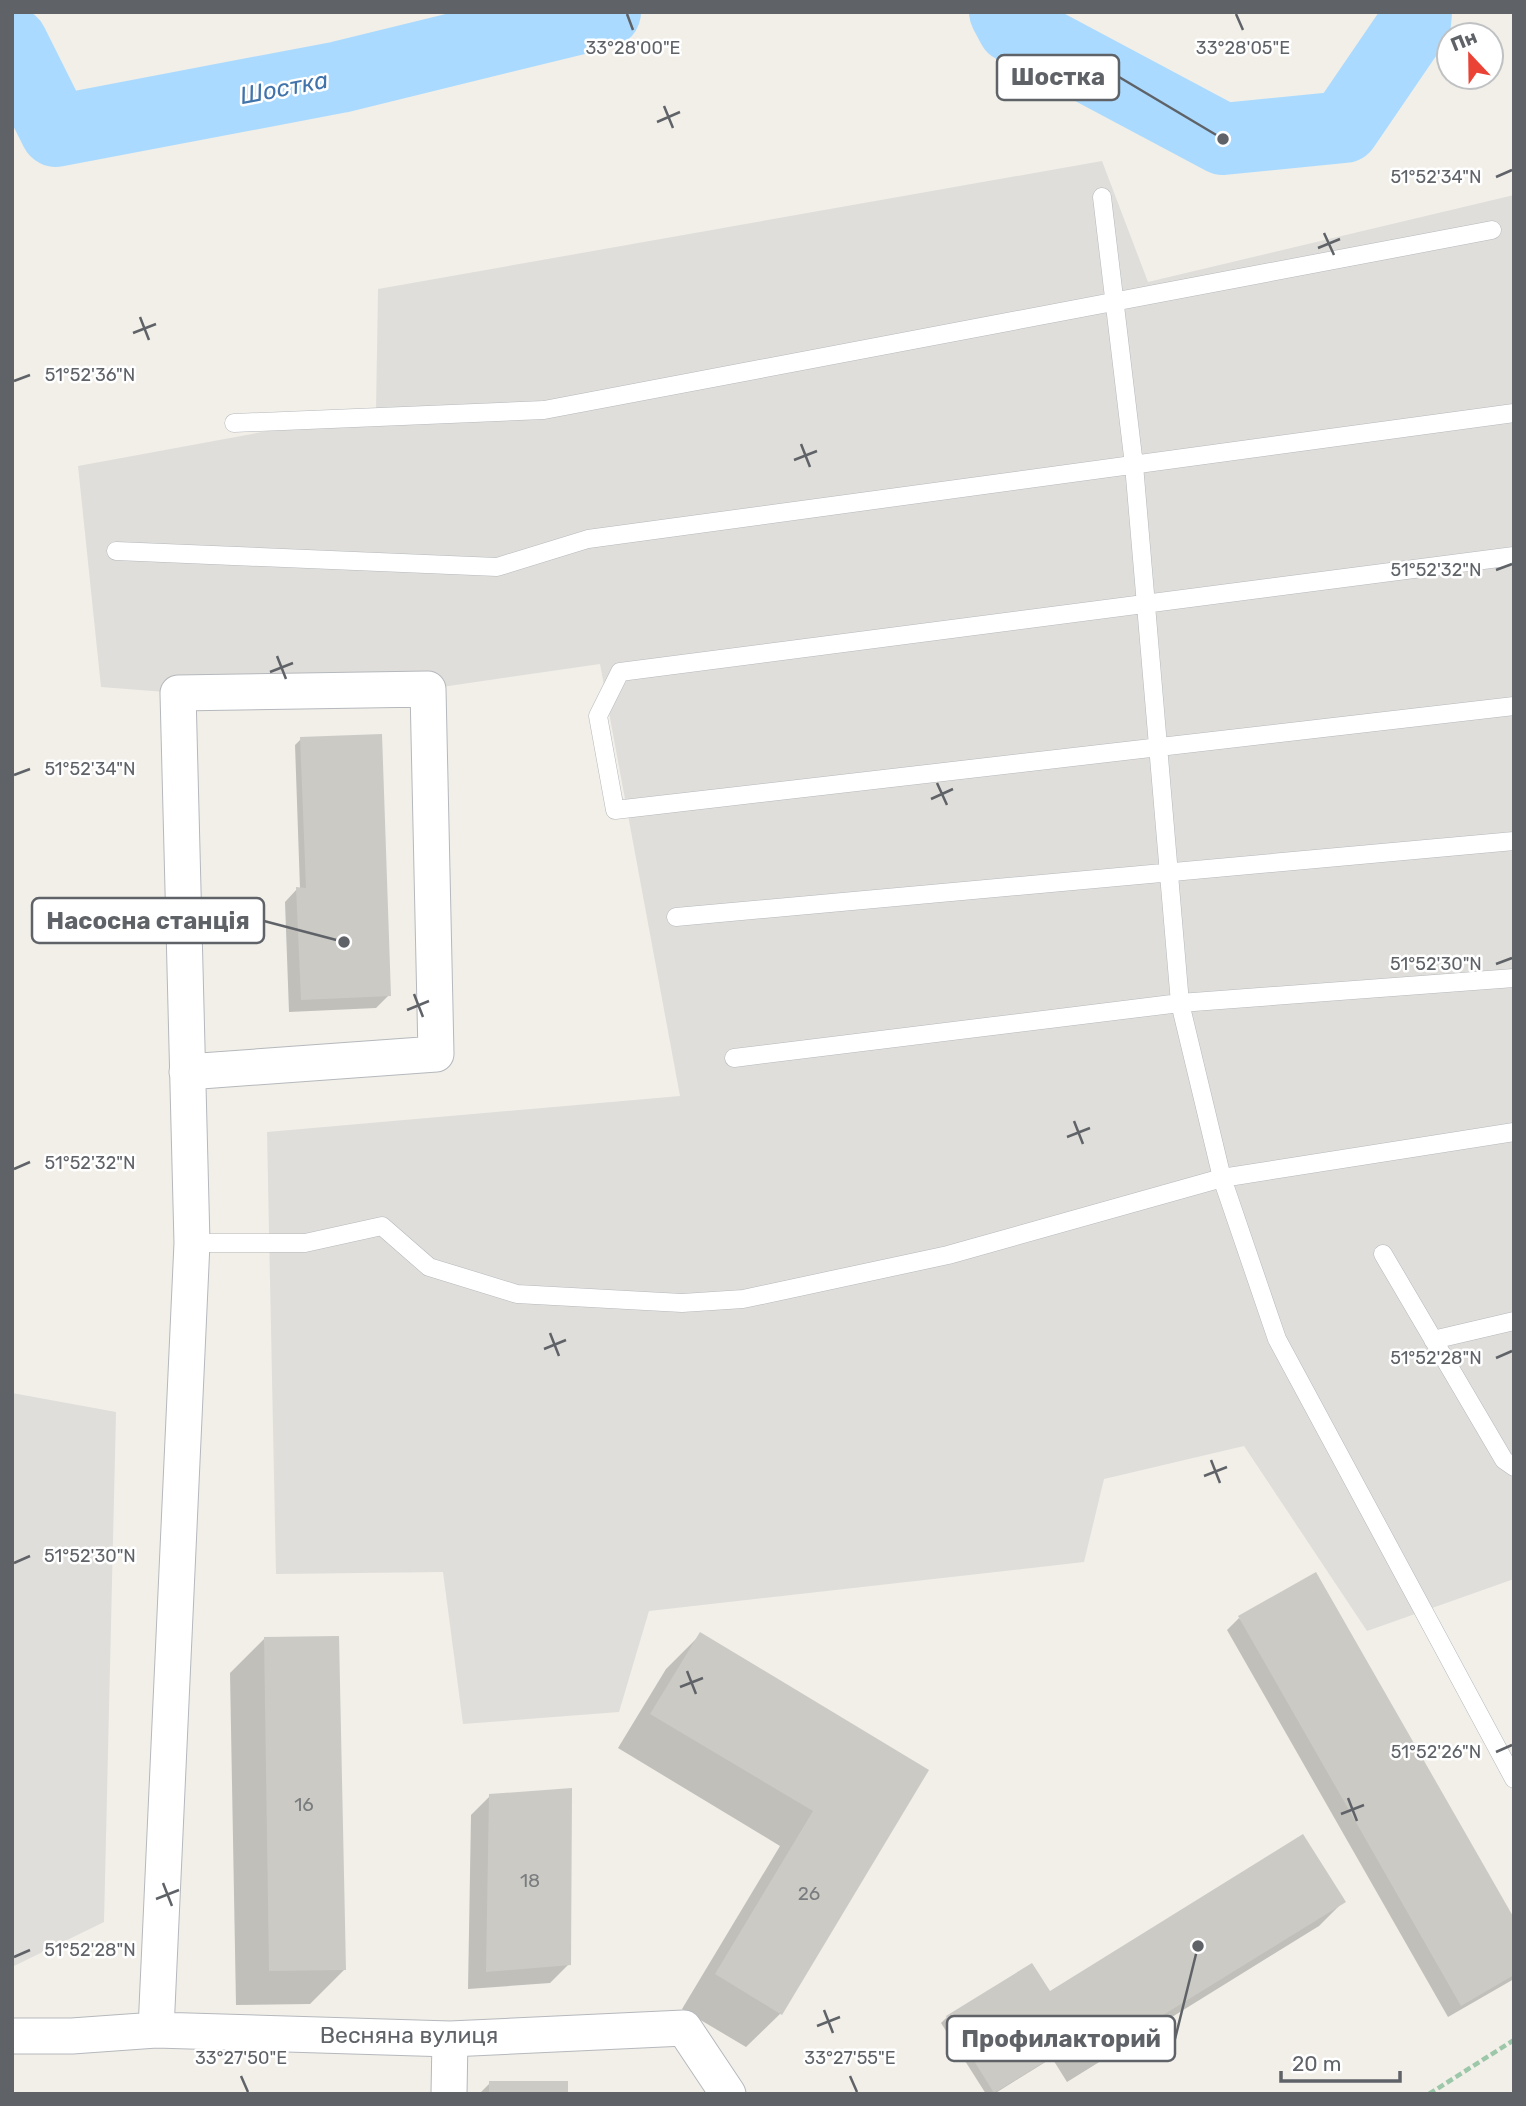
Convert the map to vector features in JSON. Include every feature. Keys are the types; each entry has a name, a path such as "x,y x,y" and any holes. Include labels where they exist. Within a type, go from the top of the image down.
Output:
{"street":[{"path":"156,2030 192,1243 187,1072 178,693 428,689 436,1054 187,1072"},
{"name":"Весняна вулиця","path":"12,2036 72,2036 156,2030 450,2039 684,2028 728,2094"},
{"path":"449,2094 450,2039"}],"lane":[{"path":"1102,197 1134,465 1180,1003 1222,1178 1278,1339 1514,1779"},
{"path":"234,424 544,410 1492,230"},
{"path":"116,551 497,567 587,539 1514,413"},
{"path":"1514,556 620,672 598,716 615,810 1514,706"},
{"path":"676,917 1514,841"},
{"path":"734,1058 1180,1003 1514,978"},
{"path":"192,1243 304,1243 382,1226 429,1268 517,1293 682,1303 743,1299 948,1255 1222,1178 1514,1132"},
{"path":"1383,1254 1504,1460 1514,1467"},
{"path":"1433,1340 1514,1321"}],"path":[{"path":"1429,2094 1514,2040"}],"shaded area":[{"path":"1102,161 1148,282 1514,195 1514,1579 1367,1631 1244,1446 1104,1479 1084,1562 649,1611 619,1712 463,1724 443,1572 276,1574 267,1132 680,1096 600,664 428,689 178,693 101,687 78,466 376,411 378,289"},
{"path":"12,1393 116,1412 104,1922 12,1967"}],"building":[{"path":"382,734 391,996 301,1000 296,887 306,888 300,737"},
{"path":"1316,1572 1514,1918 1514,1975 1461,2006 1238,1616"},
{"path":"700,1632 929,1770 782,2015 715,1974 813,1811 650,1714"},
{"path":"339,1636 346,1970 269,1971 264,1637"},
{"path":"572,1788 571,1965 486,1972 489,1794"},
{"path":"1303,1834 1346,1902 1092,2059 1080,2040 994,2093 946,2016 1032,1963 1050,1991"},
{"path":"489,2081 568,2081 568,2094 489,2094"}],"waterway":[{"name":"Шостка","path":"12,43 56,131 340,77 605,12"},
{"name":"Шостка","path":"1005,12 1013,27 1223,139 1344,127 1415,23 1416,12"}],"place":[{"name":"Шостка","path":"1223,139"},
{"name":"Насосна станція","path":"344,942"},
{"name":"Профилакторий","path":"1198,1946"}]}
